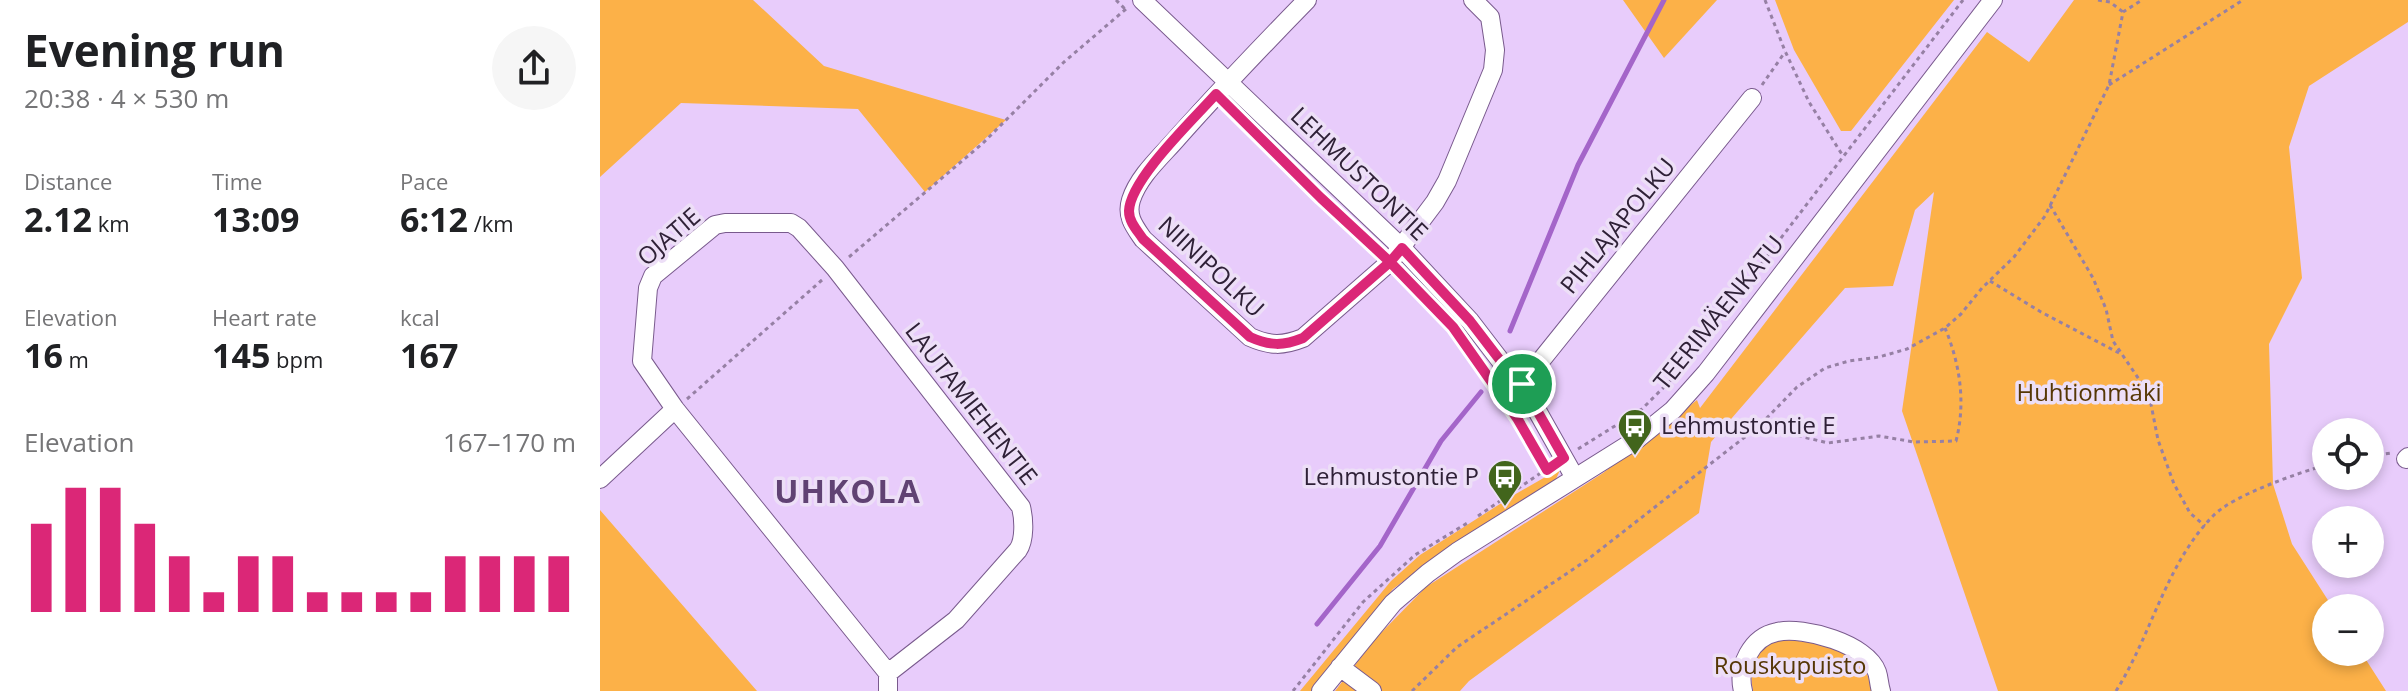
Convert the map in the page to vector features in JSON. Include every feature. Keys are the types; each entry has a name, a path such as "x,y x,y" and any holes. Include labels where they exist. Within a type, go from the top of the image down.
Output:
{"street":[{"name":"NIINIPOLKU","path":"1307,0 1142,178 1131,199 1129,214 1143,239 1250,337 1264,344 1290,343 1303,338 1390,262 1447,181 1493,70 1495,50 1490,17 1473,0"},
{"name":"TEERIMÄENKATU","path":"1321,691 1393,603 1428,573 1649,430 1673,410 1706,373 1993,0"},
{"name":"LEHMUSTONTIE","path":"1134,5 1228,82 1402,248 1470,321 1522,384 1575,478"},
{"name":"PIHLAJAPOLKU","path":"1522,384 1752,98"},
{"name":"OJATIE","path":"835,268 791,223 715,225 653,276 648,288 642,361 672,405 888,682"},
{"name":"LAUTAMIEHENTIE","path":"835,268 1021,507 1023,514 1018,550 956,620 888,682"},
{"path":"600,479 672,405"},
{"path":"1743,691 1742,667 1752,646 1775,632 1809,633 1838,641 1861,654 1877,670 1881,691"},
{"path":"1340,667 1372,691"}],"path":[{"path":"1116,0 1134,5"},
{"path":"1134,0 1134,5"},
{"path":"1765,0 1809,102 1843,156"},
{"path":"1293,691 1363,602 1415,555 1642,409 1659,394 1963,0"},
{"path":"2098,0 2110,2 2123,12"},
{"path":"1412,691 1457,647 1587,560 1759,426 1797,387 1825,368 1907,349 1945,328 1961,314 2014,257 2045,216 2109,85 2123,12 2142,0"},
{"path":"2109,85 2243,0"},
{"path":"672,405 685,401 835,268 982,144 1064,62 1134,5"},
{"path":"1752,98 1785,51"},
{"path":"1290,167 1367,241"},
{"path":"2050,205 2093,278 2106,309 2113,341 2149,394 2158,440 2174,484 2190,513 2205,526"},
{"path":"1990,281 2121,354"},
{"path":"1759,426 1828,443 1879,436 1914,442 1956,441 1962,421 1961,387 1954,349 1945,328"},
{"path":"1486,372 1547,470"},
{"path":"2116,691 2133,665 2176,564 2215,513 2254,491 2312,470"}],"green space":[{"path":"600,0 753,0 824,66 1006,120 925,192 858,109 681,103 600,177"},
{"path":"1623,0 1717,0 1664,58"},
{"path":"1775,0 1954,0 1851,131 1841,131 1794,50"},
{"name":"Huhtionmäki","path":"2074,0 2408,0 2408,22 2309,86 2289,147 2302,278 2269,344 2273,484 2292,544 2324,594 2312,594 2312,666 2370,666 2386,691 1998,691 1902,411 1934,192 1915,210 1893,286 1845,288 1711,442 1699,513 1469,681 1460,691 1335,691 1376,638 1426,587 1603,473 1697,400 1700,408 1987,32 2029,62"},
{"path":"1561,468 1556,479 1459,540 1393,589 1312,691 1300,691 1391,581 1420,555"},
{"path":"600,510 757,691 600,691"},
{"name":"Rouskupuisto","path":"1778,639 1823,645 1850,655 1868,675 1872,691 1753,691 1752,666 1758,654"}],"waterway":[{"path":"1510,331 1578,165 1664,0"},
{"path":"1317,624 1380,546 1441,441 1481,392"}],"place":[{"name":"Lehmustontie E","path":"1635,457"},
{"name":"Lehmustontie P","path":"1505,508"}],"district":[{"name":"UHKOLA","path":"848,492"}],"route":[{"path":"1522,384 1470,321 1402,248 1390,262 1303,338 1290,343 1264,344 1250,337 1143,239 1129,214 1131,199 1142,178 1216,94 1390,262 1453,327 1517,418 1547,470 1564,458 1522,384"}]}
